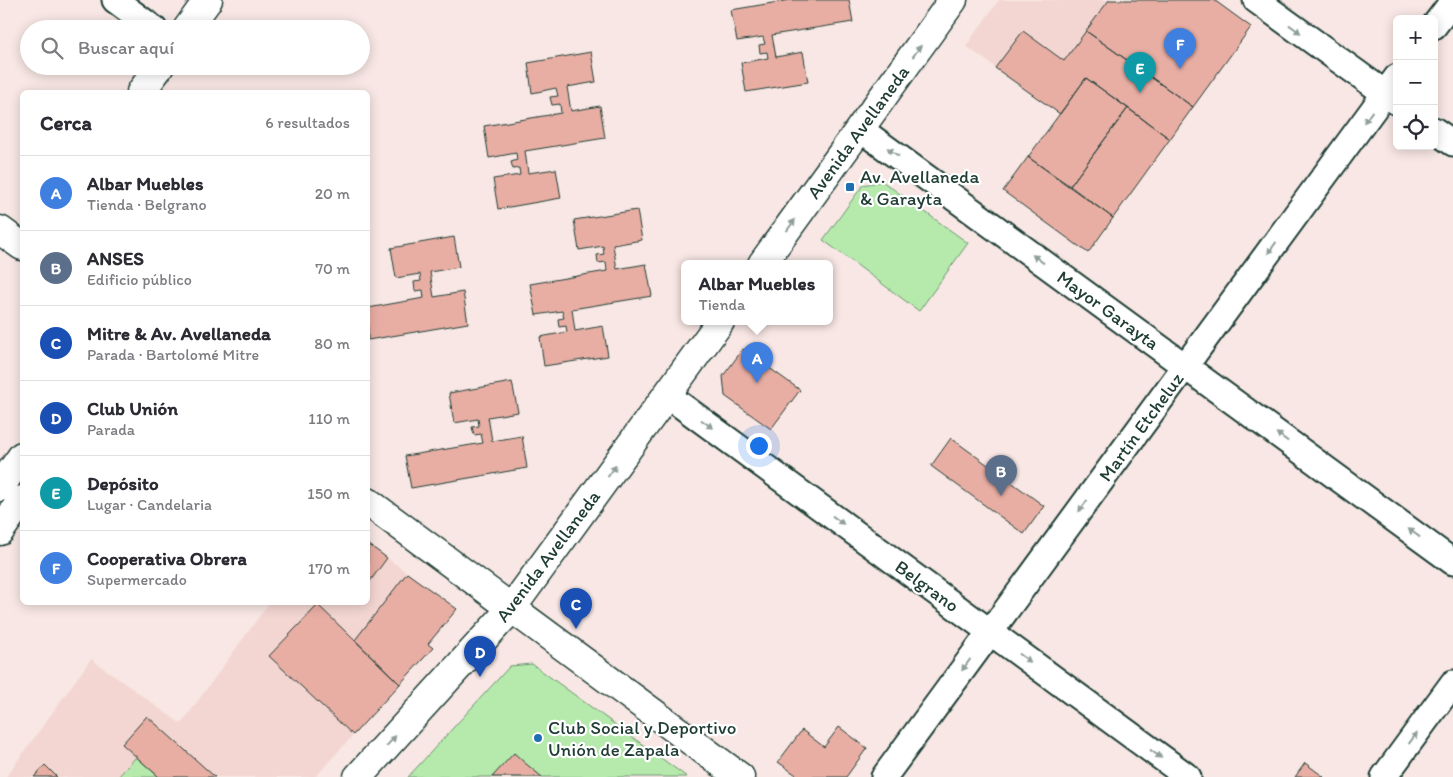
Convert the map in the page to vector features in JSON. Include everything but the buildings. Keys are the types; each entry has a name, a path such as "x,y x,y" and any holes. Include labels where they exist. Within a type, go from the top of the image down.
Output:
{"main road":[{"path":"194,20 208,0"},
{"name":"Avenida Avellaneda","path":"765,260 954,0"},
{"path":"142,90 153,75"},
{"path":"0,230 20,245"},
{"name":"Avenida Avellaneda","path":"358,777 511,609 718,325"},
{"path":"0,487 20,459"},
{"path":"0,531 20,503"},
{"path":"370,503 740,777"}],"street":[{"path":"115,0 142,20"},
{"path":"1256,0 1393,91"},
{"path":"1438,21 1453,1"},
{"name":"Martín Etcheluz","path":"884,777 1185,366 1393,91"},
{"name":"Mayor Garayta","path":"860,129 1453,562"},
{"path":"1438,133 1453,143"},
{"name":"Belgrano","path":"667,395 1188,777"},
{"path":"1384,777 1453,683"}],"shaded area":[{"path":"999,0 1214,0 1251,27 1170,139 1060,114 966,46"},
{"path":"370,545 457,609 428,644 433,648 315,777 6,777 91,659 181,724 268,605 370,605"}],"green space":[{"path":"882,181 968,243 919,311 823,240 863,185"},
{"name":"Club Social y Deportivo Unión de Zapala","path":"532,664 687,777 408,777 510,666"},
{"path":"136,757 159,777 118,777"}],"place":[{"name":"Cooperativa Obrera","path":"1180,69"},
{"name":"Depósito","path":"1140,93"},
{"name":"Av. Avellaneda & Garayta","path":"850,187"},
{"name":"Albar Muebles","path":"757,383"},
{"name":"ANSES","path":"1001,496"},
{"name":"Mitre & Av. Avellaneda","path":"576,629"},
{"name":"Club Unión","path":"480,677"},
{"name":"Club Social y Deportivo Unión de Zapala","path":"538,738"}]}
